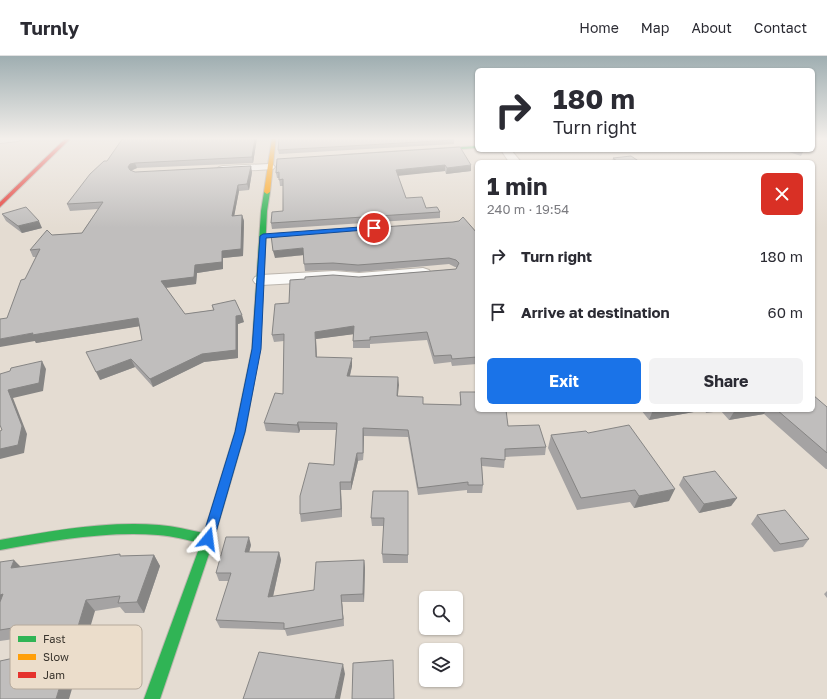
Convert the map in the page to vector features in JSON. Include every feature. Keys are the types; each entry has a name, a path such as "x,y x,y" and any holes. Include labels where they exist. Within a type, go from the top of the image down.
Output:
{"street":[{"path":"0,205 38,168"},
{"path":"214,170 229,168"},
{"path":"152,699 208,539 240,432 256,349 261,280 267,236 273,168"},
{"path":"261,280 334,276 359,278 435,272"},
{"path":"0,545 69,534 112,531 158,530 208,539"}],"building":[{"path":"96,168 129,168 135,172 212,168 251,168 247,184 238,185 232,216 242,215 241,249 222,251 222,262 195,265 194,277 161,281 185,314 214,310 212,305 235,300 242,315 236,316 236,350 202,354 150,379 131,359 96,372 86,352 142,340 138,318 0,339 0,319 7,318 21,280 25,279 40,249 30,250 47,230 52,235 82,233 103,202 67,204"},
{"path":"276,168 416,168 396,170 406,198 422,197 426,208 437,207 440,212 271,223 272,212 283,211 283,179 279,180 279,172 276,173"},
{"path":"26,207 39,221 18,226 2,214"},
{"path":"463,217 475,231 475,357 452,359 451,355 434,356 427,332 370,337 370,340 353,341 354,326 315,332 316,357 352,358 347,376 398,377 397,396 423,397 423,404 461,405 460,392 475,392 475,412 506,412 508,426 539,425 546,447 505,449 505,460 481,458 483,485 468,485 468,482 418,488 408,430 363,428 363,453 357,453 351,482 340,482 341,509 300,514 300,496 309,463 334,465 337,423 298,422 297,425 264,423 275,393 283,394 284,334 272,335 275,304 289,303 290,280 305,279 305,277 333,275 359,277 456,269 459,263 456,260 449,258 358,265 333,263 304,264 303,248 273,251 271,235 459,221"},
{"path":"42,361 39,383 8,390 22,426 18,445 0,449 0,431 2,430 0,425 0,374 10,371 11,368"},
{"path":"815,397 827,407 827,453 779,412 815,412"},
{"path":"629,425 675,489 639,496 635,490 581,498 551,435 586,431 588,433"},
{"path":"715,471 737,498 704,504 683,477"},
{"path":"373,491 408,491 408,555 382,554 384,518 371,518"},
{"path":"785,510 809,539 780,544 757,515"},
{"path":"226,537 249,537 245,552 279,552 268,597 314,590 316,562 364,560 363,594 341,595 343,619 284,629 284,623 216,620 231,573 216,573"},
{"path":"120,554 120,556 154,555 137,602 118,603 120,596 86,600 78,625 10,625 10,628 0,630 0,602 3,594 0,595 0,562 14,560 11,568"},
{"path":"259,652 343,664 335,699 243,699"},
{"path":"10,659 10,689 59,689 56,699 0,699 0,661"},
{"path":"393,660 394,699 352,699 353,663"}],"traffic: fast":[{"path":"152,699 208,539 240,432 256,349 264,211 267,192"},
{"path":"0,545 39,538 119,529 159,530 208,539"}],"traffic: slow":[{"path":"267,192 270,168"}],"traffic: jam":[{"path":"0,205 38,168"}],"route":[{"path":"208,539 240,432 256,349 263,236 374,228"}]}
